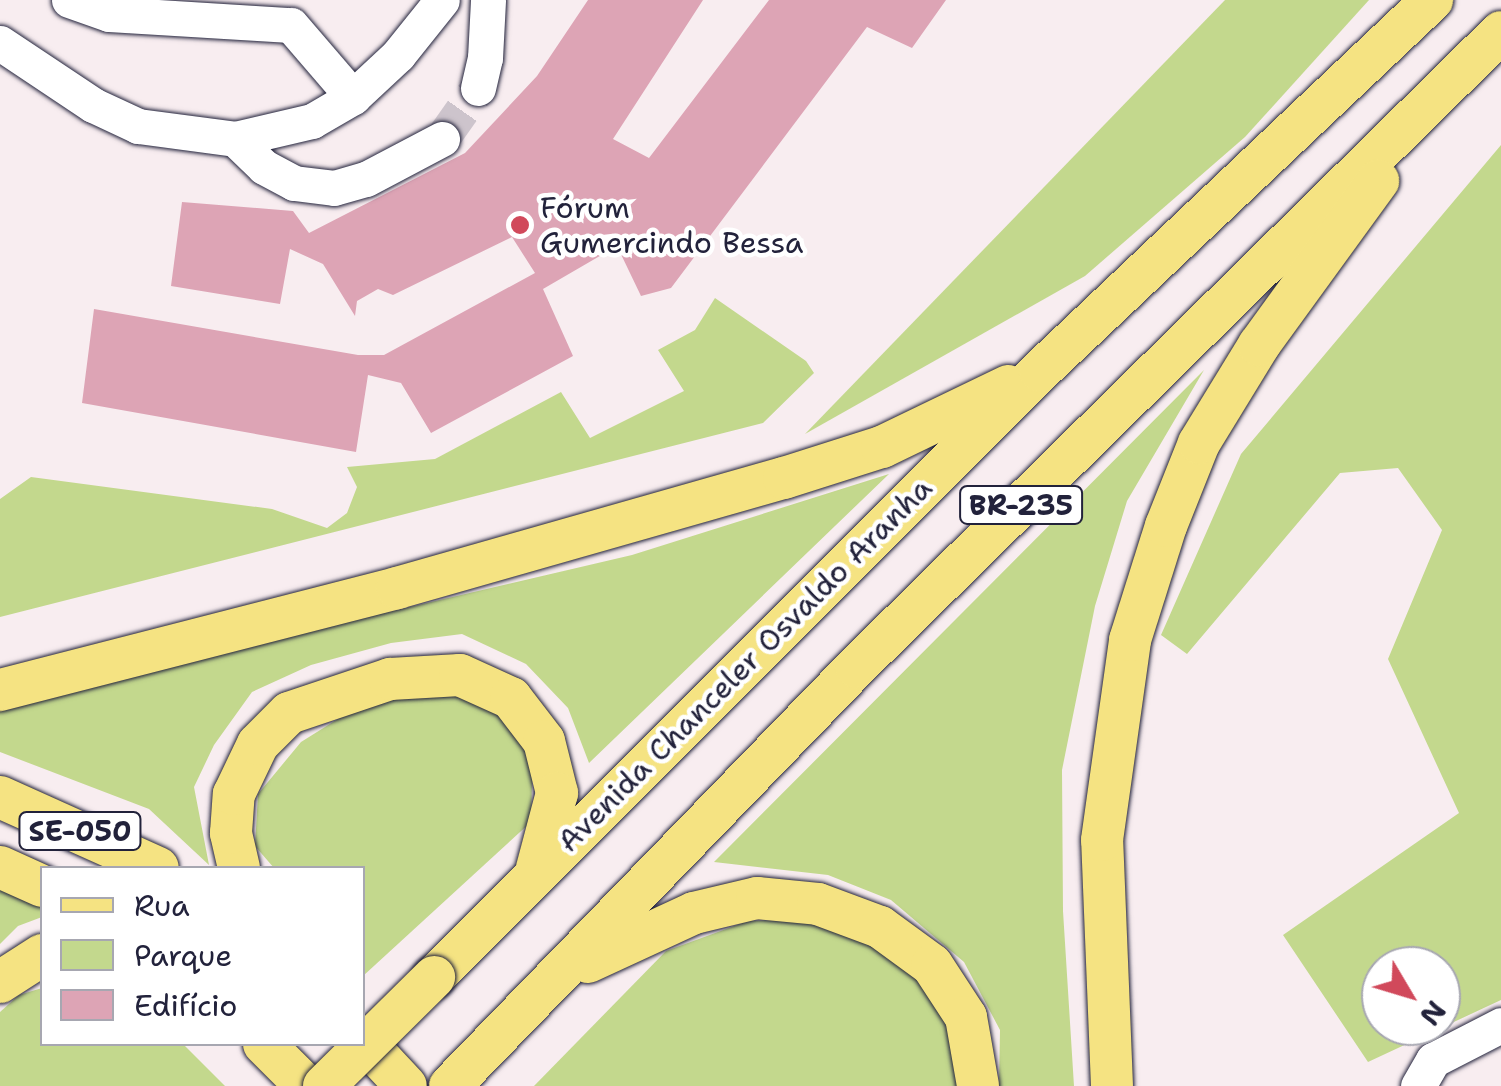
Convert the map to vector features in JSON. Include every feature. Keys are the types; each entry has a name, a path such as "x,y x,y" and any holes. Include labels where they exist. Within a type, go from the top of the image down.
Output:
{"main road":[{"name":"Avenida Chanceler Osvaldo Aranha","path":"365,1045 1040,370 1432,0"},
{"name":"BR-235","path":"450,1086 856,666 1501,32"},
{"path":"1112,1086 1102,840 1130,640 1166,526 1199,443 1259,344 1440,93"},
{"path":"0,690 397,588 882,447 1040,370"},
{"path":"239,866 231,833 234,794 258,744 289,713 390,678 460,676 512,698 544,742 557,792 549,836 534,876"},
{"name":"SE-050","path":"0,797 154,866"},
{"name":"SE-050","path":"0,867 40,885"},
{"path":"548,986 614,947 694,912 757,898 818,904 880,926 932,965 966,1017 978,1086"},
{"path":"0,982 40,955"},
{"path":"365,1042 406,1086"},
{"path":"266,1046 306,1086"},
{"name":"Avenida Chanceler Osvaldo Aranha","path":"324,1086 364,1046"}],"street":[{"path":"69,0 110,14 292,25 353,97"},
{"path":"0,43 93,105 138,126 235,139 312,121 353,97 398,55 442,0"},
{"path":"478,88 486,58 488,0"},
{"path":"235,139 264,167 294,183 334,188 366,178 442,139"},
{"path":"1418,1083 1452,1047 1501,1025"}],"green space":[{"path":"1225,0 1369,0 1245,137 1085,276 805,434"},
{"path":"1501,145 1501,1000 1461,1019 1461,946 1361,946 1361,1046 1402,1046 1368,1062 1283,935 1459,813 1388,659 1442,530 1398,468 1340,473 1187,654 1161,635 1241,454"},
{"path":"715,298 806,361 814,373 763,423 0,617 0,499 31,477 272,509 327,528 347,513 357,487 347,467 435,459 561,392 590,438 684,391 658,350 695,330"},
{"path":"1204,370 1127,501 1095,606 1062,770 1063,911 1074,1086 999,1086 1000,1030 964,962 891,900 828,875 714,862"},
{"path":"889,474 589,763 568,708 526,664 462,634 391,643 311,665 252,692 214,745 194,787 209,865 149,809 0,752 0,703 632,555"},
{"path":"474,686 533,744 531,822 365,974 365,866 272,866 255,846 258,794 301,742 365,702"},
{"path":"0,882 40,898 40,918 18,926 0,944"},
{"path":"816,919 905,957 959,1025 967,1086 534,1086 666,951 748,921"},
{"path":"40,989 40,1046 185,1046 225,1086 0,1086 0,1012 19,995"}],"building":[{"name":"Fórum Gumercindo Bessa","path":"588,0 703,0 613,139 649,158 769,0 946,0 912,48 867,27 671,288 641,296 617,246 543,289 573,356 431,433 401,383 368,375 356,452 82,403 94,309 358,355 384,355 535,273 512,237 393,295 378,289 357,301 355,316 323,264 290,249 280,304 171,286 182,202 293,211 309,233 465,153 537,76"}],"tunnel":[{"path":"442,139 478,88"}],"place":[{"name":"Fórum Gumercindo Bessa","path":"520,225"}]}
